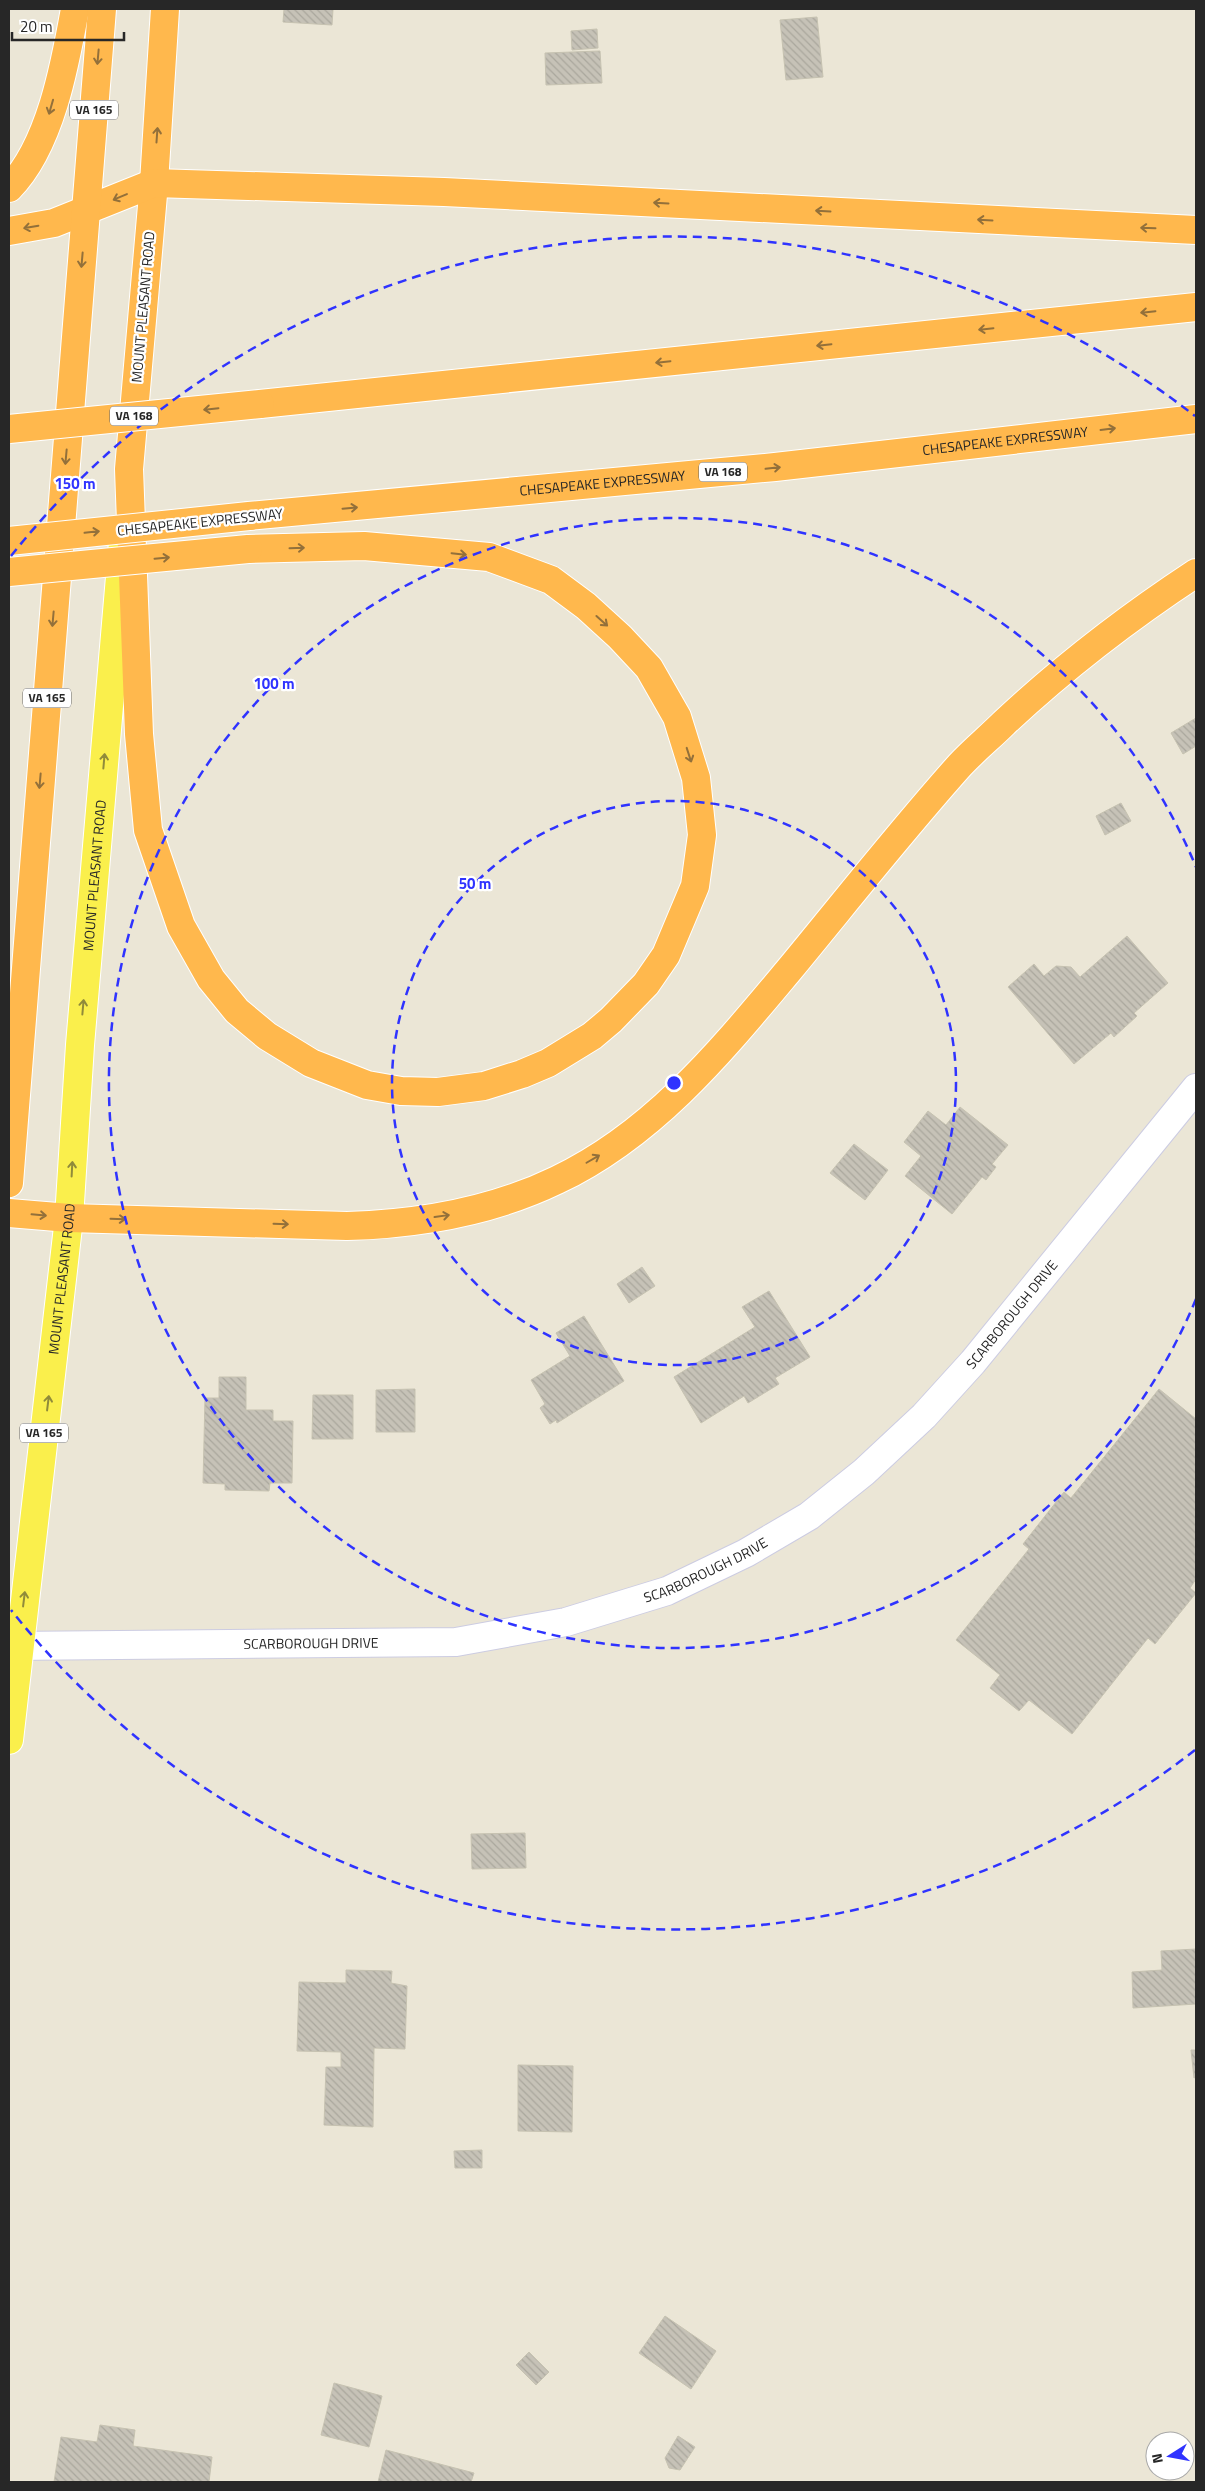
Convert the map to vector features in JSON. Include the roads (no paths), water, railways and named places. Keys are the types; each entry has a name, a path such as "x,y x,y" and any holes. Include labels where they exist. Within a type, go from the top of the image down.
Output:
{"highway":[{"path":"9,188 23,174 40,144 52,107 75,9"},
{"name":"VA 165","path":"9,1183 102,9"},
{"name":"MOUNT PLEASANT ROAD","path":"129,469 154,183 165,9"},
{"path":"9,231 54,223 86,212 154,183 444,192 1196,230"},
{"name":"VA 168","path":"9,429 1196,307"},
{"name":"CHESAPEAKE EXPRESSWAY","path":"9,540 766,468 1196,419"},
{"path":"9,572 248,549 364,546 489,557 551,580 586,606 649,668 677,717 696,778 702,835 695,886 666,956 646,984 611,1020 592,1036 548,1063 522,1074 484,1086 438,1092 401,1091 367,1085 311,1063 267,1036 237,1011 211,979 181,926 148,830 139,734 129,469"},
{"path":"9,1213 69,1218 330,1226 386,1225 470,1212 558,1180 617,1145 652,1118 710,1064 963,762 1051,679 1133,614 1196,573"}],"main road":[{"name":"MOUNT PLEASANT ROAD","path":"9,1740 14,1647 69,1218 80,1045 129,469"}],"street":[{"name":"SCARBOROUGH DRIVE","path":"14,1647 456,1642 566,1622 667,1591 746,1553 809,1516 864,1472 924,1416 973,1362 1196,1088"}]}
